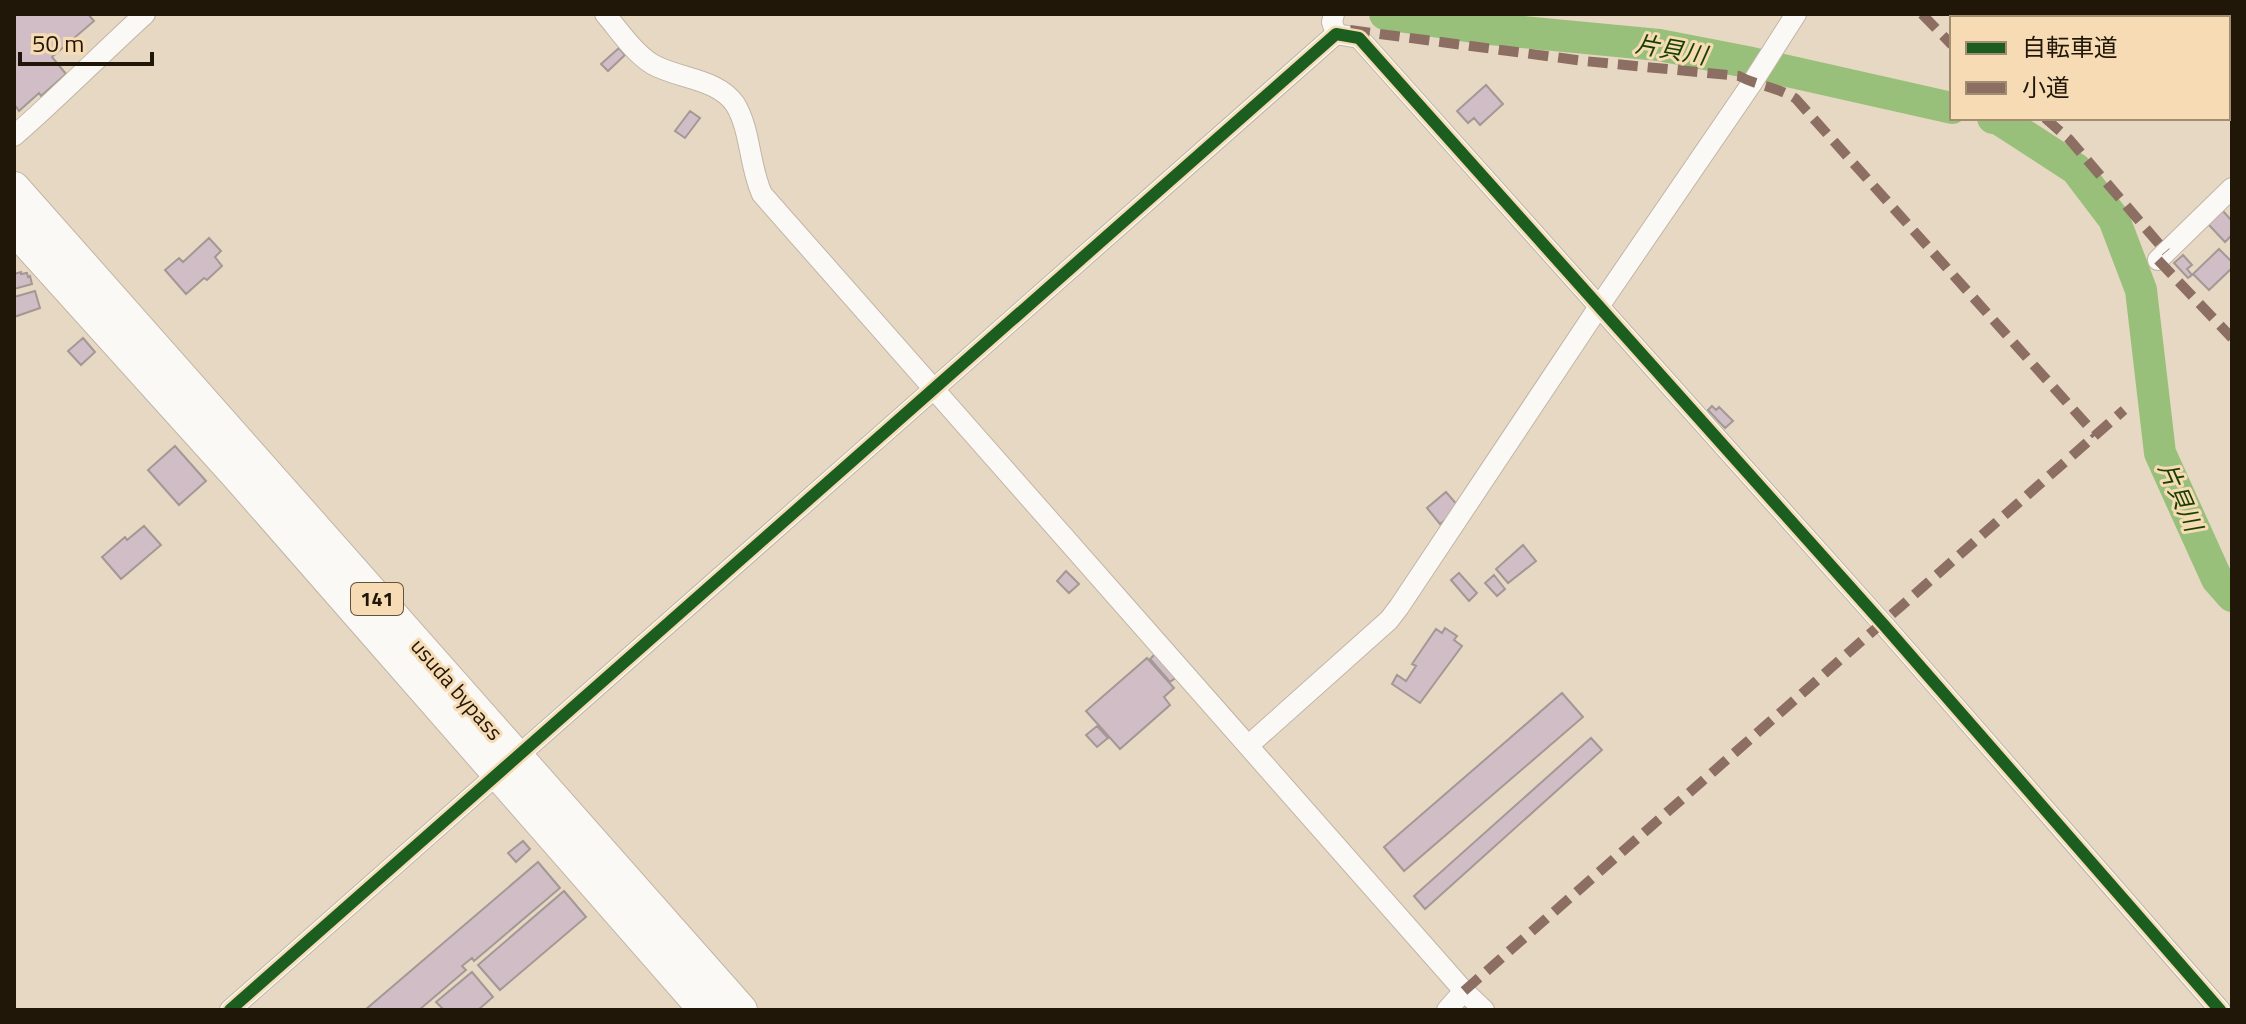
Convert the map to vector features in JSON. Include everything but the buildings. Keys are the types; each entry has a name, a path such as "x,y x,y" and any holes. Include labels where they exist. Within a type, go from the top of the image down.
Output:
{"highway":[{"name":"usuda bypass","path":"14,188 507,764 705,1010"},
{"name":"usuda bypass","path":"14,228 236,474 741,1010"}],"street":[{"path":"14,136 65,92 145,14"},
{"path":"605,14 655,66 725,92 736,106 742,121 755,179 762,194 1484,1010"},
{"path":"1249,745 1389,620 1399,607 1796,14"},
{"path":"230,1010 934,388 1334,23 1359,38 1600,305 2220,1010"},
{"path":"2158,260 2232,188"},
{"path":"1447,1010 1464,991"}],"waterway":[{"name":"片貝川","path":"1385,14 1480,28 1659,45 1950,108"},
{"name":"片貝川","path":"2001,120 2076,169 2114,219 2141,290 2160,453 2217,579 2232,596"}],"marked path":[{"path":"1922,14 1950,43"},
{"path":"1350,30 1584,61 1739,76 1789,95 1796,99 2096,435"},
{"path":"2047,120 2069,139 2166,252"},
{"path":"2158,260 2232,338"},
{"path":"1464,991 2124,410"}],"cycle path":[{"path":"230,1010 1336,34 1359,38 1883,624 2220,1010"}]}
